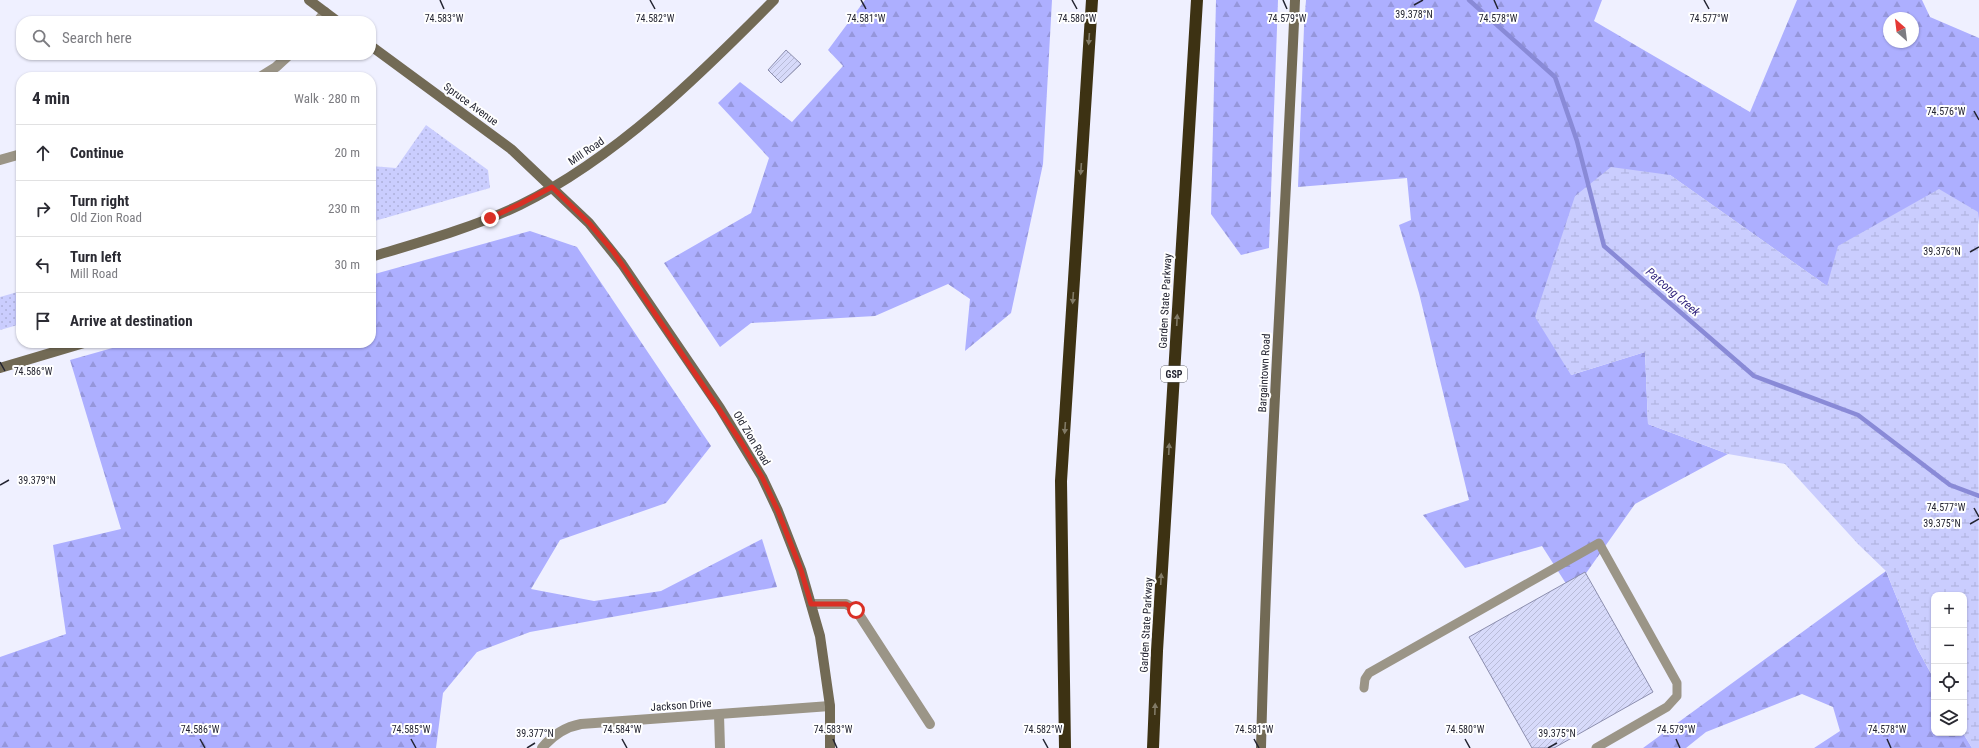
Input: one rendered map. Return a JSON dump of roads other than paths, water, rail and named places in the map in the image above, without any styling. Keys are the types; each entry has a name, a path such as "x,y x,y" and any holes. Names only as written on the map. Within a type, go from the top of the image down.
{"highway":[{"path":"1065,748 1061,481 1092,0"},
{"name":"Garden State Parkway","path":"1153,748 1157,651 1197,0"}],"street":[{"path":"309,0 331,16"},
{"name":"Mill Road","path":"376,255 474,225 520,204 587,166 643,123 706,66 774,0"},
{"name":"Bargaintown Road","path":"1261,748 1276,362 1295,0"},
{"path":"322,16 325,12"},
{"name":"Spruce Avenue","path":"376,50 511,149 552,187"},
{"path":"268,72 284,60"},
{"path":"0,160 16,155"},
{"name":"Old Zion Road","path":"552,187 589,223 613,251 741,442 762,477 778,511 801,570 820,636 830,706 830,748"},
{"path":"0,368 67,348"},
{"path":"811,604 846,604 856,610 930,724"},
{"name":"Jackson Drive","path":"542,748 556,734 570,727 581,724 830,706"},
{"path":"719,715 720,748"}],"lane":[{"path":"1364,688 1365,679 1369,673 1599,543 1677,683 1677,696 1667,707 1596,748"}],"waterway":[{"name":"Patcong Creek","path":"1469,0 1555,77 1577,141 1604,246 1754,376 1858,415 1950,485 1979,496"}]}
